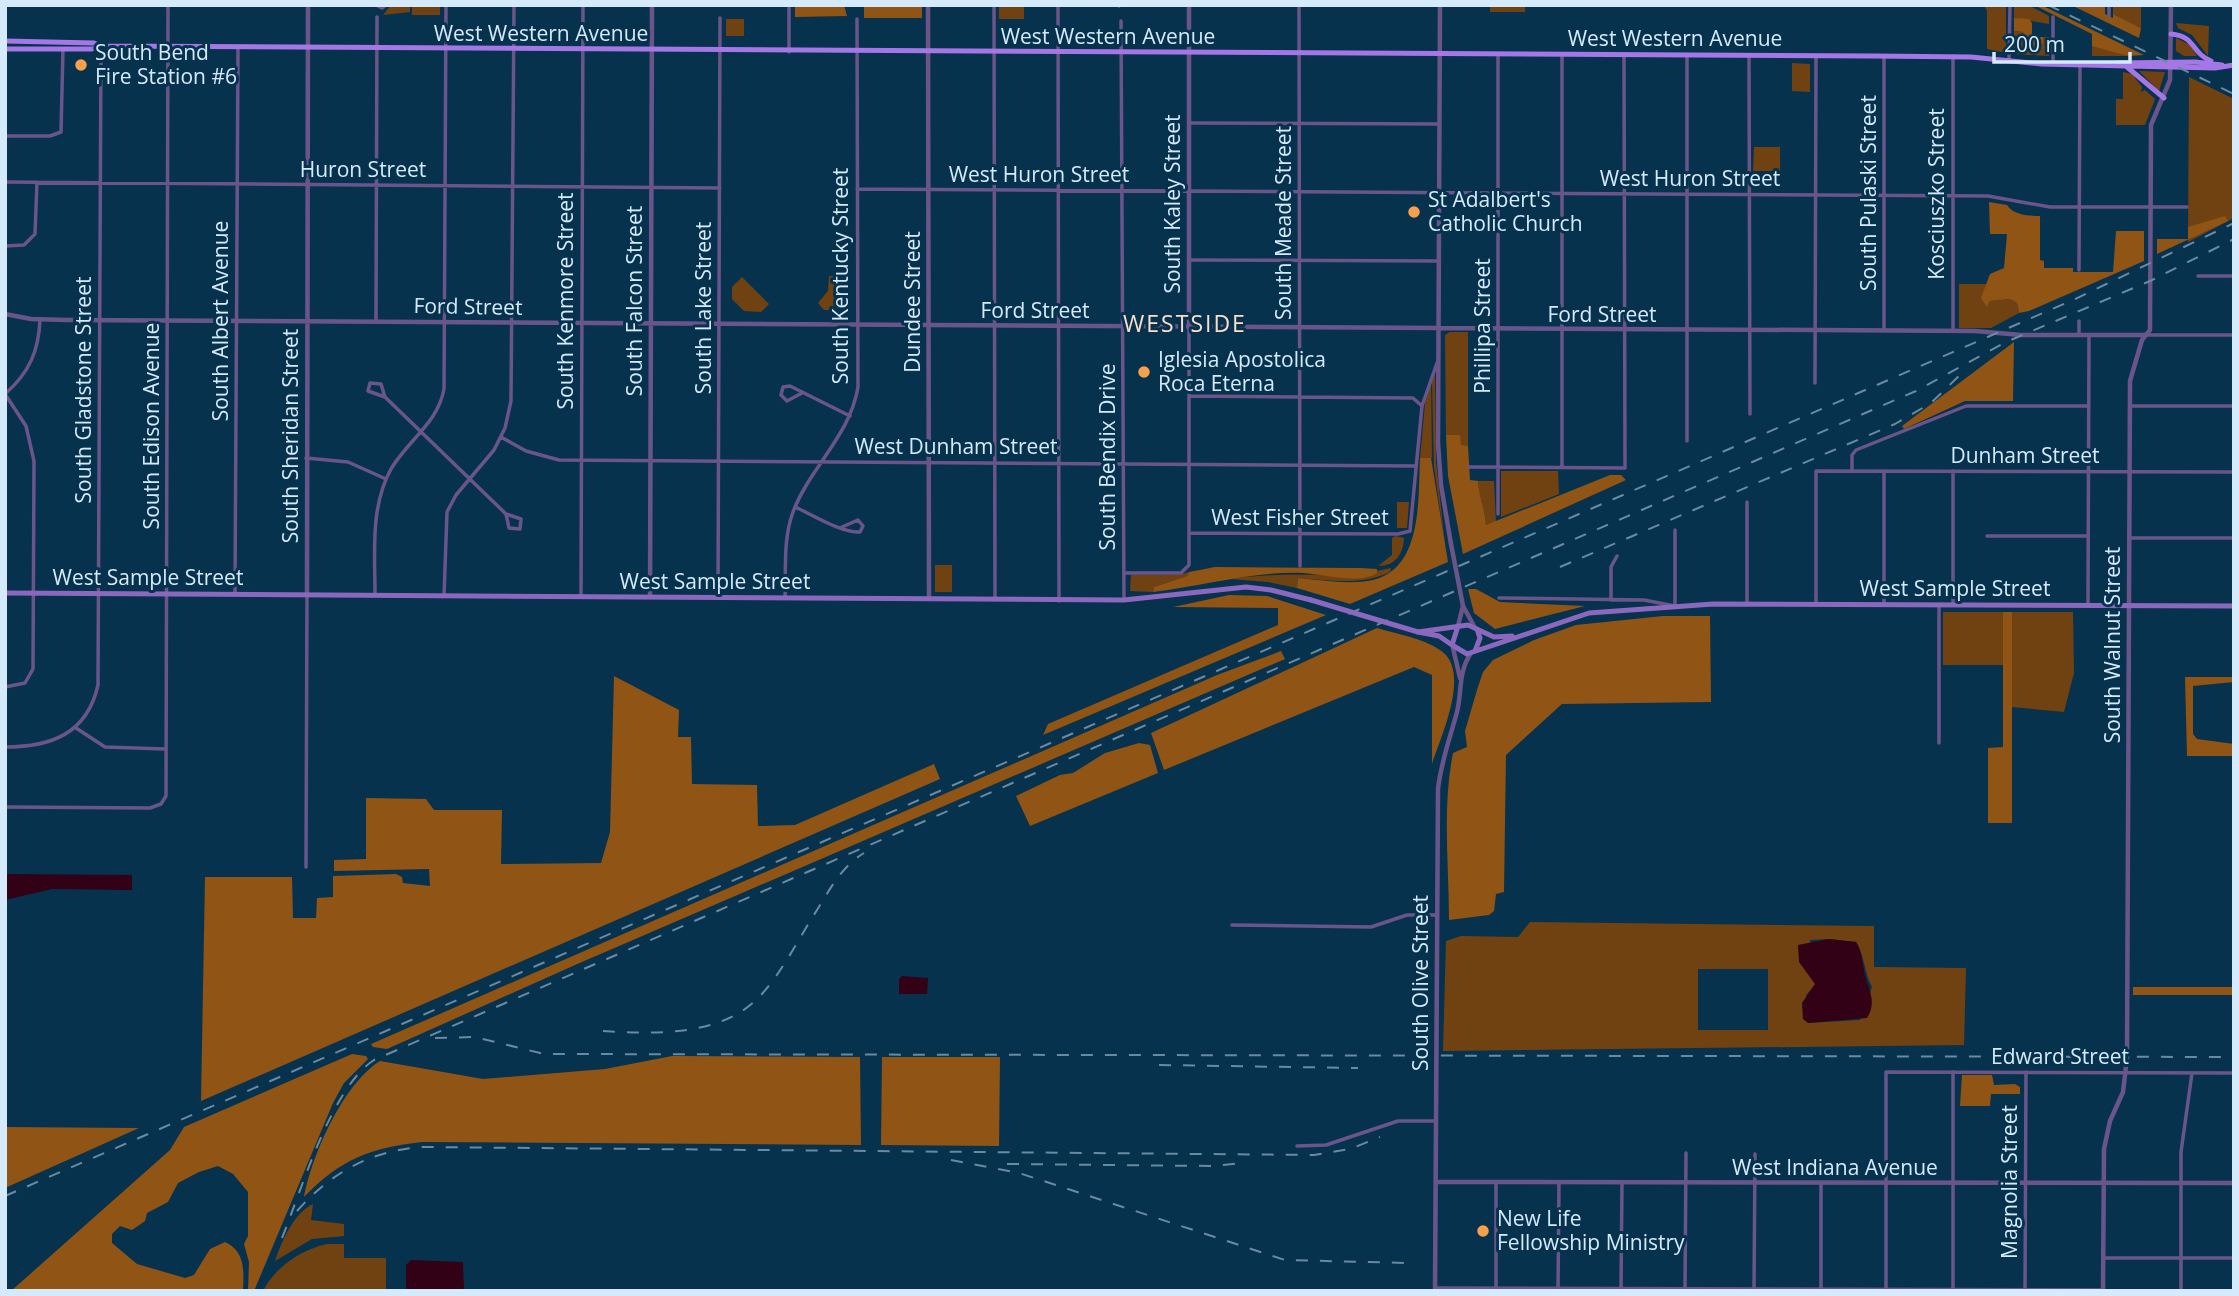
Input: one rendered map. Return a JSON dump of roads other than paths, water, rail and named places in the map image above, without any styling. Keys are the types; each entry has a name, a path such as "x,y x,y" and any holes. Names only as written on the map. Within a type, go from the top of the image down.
{"main road":[{"path":"2171,33 2190,39 2202,57 2214,62"},
{"name":"West Western Avenue","path":"5,41 94,43 101,46"},
{"name":"West Western Avenue","path":"5,49 101,46 652,51 1816,55 1953,56 2053,64 2124,66 2214,62 2223,65"},
{"name":"West Western Avenue","path":"2114,64 2123,61 2234,65"},
{"path":"2124,66 2164,98"},
{"name":"West Sample Street","path":"5,593 1059,601 1124,600 1246,587 1311,600 1439,636 1453,646"},
{"name":"West Sample Street","path":"1473,652 1512,636 1589,613 1675,606 2234,606"},
{"path":"1458,626 1475,628 1479,643 1473,652 1461,653 1453,646 1458,626"},
{"name":"West Sample Street","path":"1418,632 1458,626"},
{"name":"West Sample Street","path":"1475,628 1494,637 1512,636"}],"street":[{"name":"South Edison Avenue","path":"5,807 150,808 161,804 166,796 170,47 168,5"},
{"name":"South Sheridan Street","path":"306,867 308,5"},
{"path":"376,5 382,8 386,5"},
{"path":"375,595 376,520 386,479 398,458 433,418 442,397 446,5"},
{"path":"444,596 445,520 456,495 489,458 501,437 512,394 514,5"},
{"name":"South Kenmore Street","path":"581,597 583,5"},
{"name":"South Falcon Street","path":"650,597 652,5"},
{"path":"789,5 789,51"},
{"name":"Dundee Street","path":"928,5 929,599"},
{"path":"994,5 995,600"},
{"path":"1058,5 1059,601"},
{"name":"South Kaley Street","path":"1124,573 1181,573 1186,570 1189,533 1189,5"},
{"name":"South Meade Street","path":"1299,5 1300,566"},
{"path":"1440,5 1438,462 1463,606 1475,628"},
{"path":"2010,5 2010,61"},
{"path":"2109,5 2109,16"},
{"name":"South Walnut Street","path":"2103,1291 2106,1136 2123,1092 2126,1072 2131,374 2150,324 2151,125 2164,98 2171,64 2171,5"},
{"path":"376,322 377,16"},
{"path":"2053,16 2053,64"},
{"name":"South Lake Street","path":"718,598 720,18"},
{"name":"South Kentucky Street","path":"785,598 786,542 795,507 850,416 860,375 858,19"},
{"name":"South Bendix Drive","path":"1121,21 1124,191 1124,600"},
{"name":"South Gladstone Street","path":"76,728 90,708 98,685 101,46"},
{"name":"South Albert Avenue","path":"235,594 238,48"},
{"path":"5,136 54,136 63,127 63,49"},
{"name":"Phillipa Street","path":"1498,54 1498,514"},
{"path":"1562,54 1562,468"},
{"path":"1469,467 1625,468 1625,54"},
{"path":"1687,55 1687,441"},
{"path":"1749,55 1750,414"},
{"path":"1815,383 1816,55"},
{"name":"South Pulaski Street","path":"1884,331 1885,56"},
{"name":"Kosciuszko Street","path":"1953,56 1953,332"},
{"path":"2079,270 2080,64"},
{"path":"1189,123 1439,124"},
{"name":"Huron Street","path":"5,182 720,188"},
{"path":"5,246 24,244 36,231 37,182"},
{"name":"West Huron Street","path":"857,189 1953,196 2004,198 2042,207 2187,208"},
{"path":"1189,260 1439,261"},
{"path":"2198,276 2234,276"},
{"name":"Ford Street","path":"5,314 40,319 307,322 2234,335"},
{"path":"5,687 22,684 33,672 34,593 33,451 22,418 5,394 23,376 34,358 40,319"},
{"path":"2079,321 2079,335"},
{"path":"2088,605 2089,335"},
{"path":"1416,466 1422,406 1438,360"},
{"path":"385,397 371,395 368,391 370,383 381,384 385,397 420,432 506,514 521,519 520,529 509,528 506,514"},
{"path":"802,393 787,401 781,395 787,386 802,393 850,416"},
{"path":"1189,396 1413,398 1426,392"},
{"path":"1413,398 1422,406"},
{"path":"1852,471 1852,455 1856,450 1966,406 2088,406"},
{"path":"2130,406 2234,407"},
{"name":"West Dunham Street","path":"501,437 538,456 582,460 1416,466"},
{"path":"306,458 348,462 386,479"},
{"name":"West Fisher Street","path":"1189,533 1410,531 1416,466"},
{"name":"Dunham Street","path":"1816,604 1816,471 2234,472"},
{"path":"1884,471 1884,604"},
{"path":"1952,471 1953,605"},
{"path":"1747,502 1747,604"},
{"path":"795,507 842,527 857,533 863,526 858,520 842,527"},
{"path":"1675,530 1675,606"},
{"path":"1987,536 2088,536"},
{"path":"2129,538 2234,538"},
{"path":"1611,600 1611,567 1617,556"},
{"name":"West Sample Street","path":"1499,598 1644,600 1675,606"},
{"path":"1939,605 1939,743"},
{"path":"1458,626 1463,606"},
{"name":"South Olive Street","path":"1453,646 1461,679"},
{"name":"South Olive Street","path":"1435,1289 1439,776 1457,712 1461,679 1473,652"},
{"path":"5,747 43,745 76,728 105,747 166,749"},
{"path":"1232,925 1371,927 1407,915 1437,915"},
{"name":"Edward Street","path":"1886,1184 1886,1072 2234,1073"},
{"path":"1953,1072 1953,1290"},
{"name":"Magnolia Street","path":"2025,1290 2026,1072"},
{"path":"2181,1291 2182,1142 2192,1073"},
{"path":"1297,1146 1326,1145 1398,1121 1436,1121"},
{"path":"1685,1290 1686,1153"},
{"path":"1754,1290 1755,1154"},
{"name":"West Indiana Avenue","path":"1436,1182 2234,1183"},
{"path":"1496,1182 1496,1290"},
{"path":"1558,1290 1559,1182"},
{"path":"1621,1290 1622,1183"},
{"path":"1821,1183 1821,1290"},
{"path":"1886,1184 1886,1290"},
{"path":"2104,1258 2234,1258"},
{"path":"1435,1289 2103,1291"}],"railway":[{"path":"2048,5 2234,94"},
{"path":"5,1196 2073,300 2234,223"},
{"path":"282,1238 331,1116 344,1093 374,1060 1916,391 2006,342 2150,281 2234,239"},
{"path":"1560,567 1895,424 1931,403 1963,372"},
{"path":"603,1031 644,1033 687,1030 728,1019 745,1009 776,976 837,878 849,864 864,853"},
{"path":"435,1038 475,1037 544,1054 2234,1057"},
{"path":"1159,1065 1358,1068"},
{"path":"297,1211 324,1185 353,1166 385,1153 422,1147 1314,1155 1350,1149 1380,1137"},
{"path":"951,1160 1019,1173 1285,1260 1408,1263"},
{"path":"1007,1164 1213,1166 1241,1163"}],"place":[{"name":"South Bend Fire Station #6","path":"81,65"},
{"name":"St Adalbert's Catholic Church","path":"1414,212"},
{"name":"Iglesia Apostolica Roca Eterna","path":"1144,372"},
{"name":"New Life Fellowship Ministry","path":"1483,1231"}],"district":[{"name":"WESTSIDE","path":"1185,324"}]}
